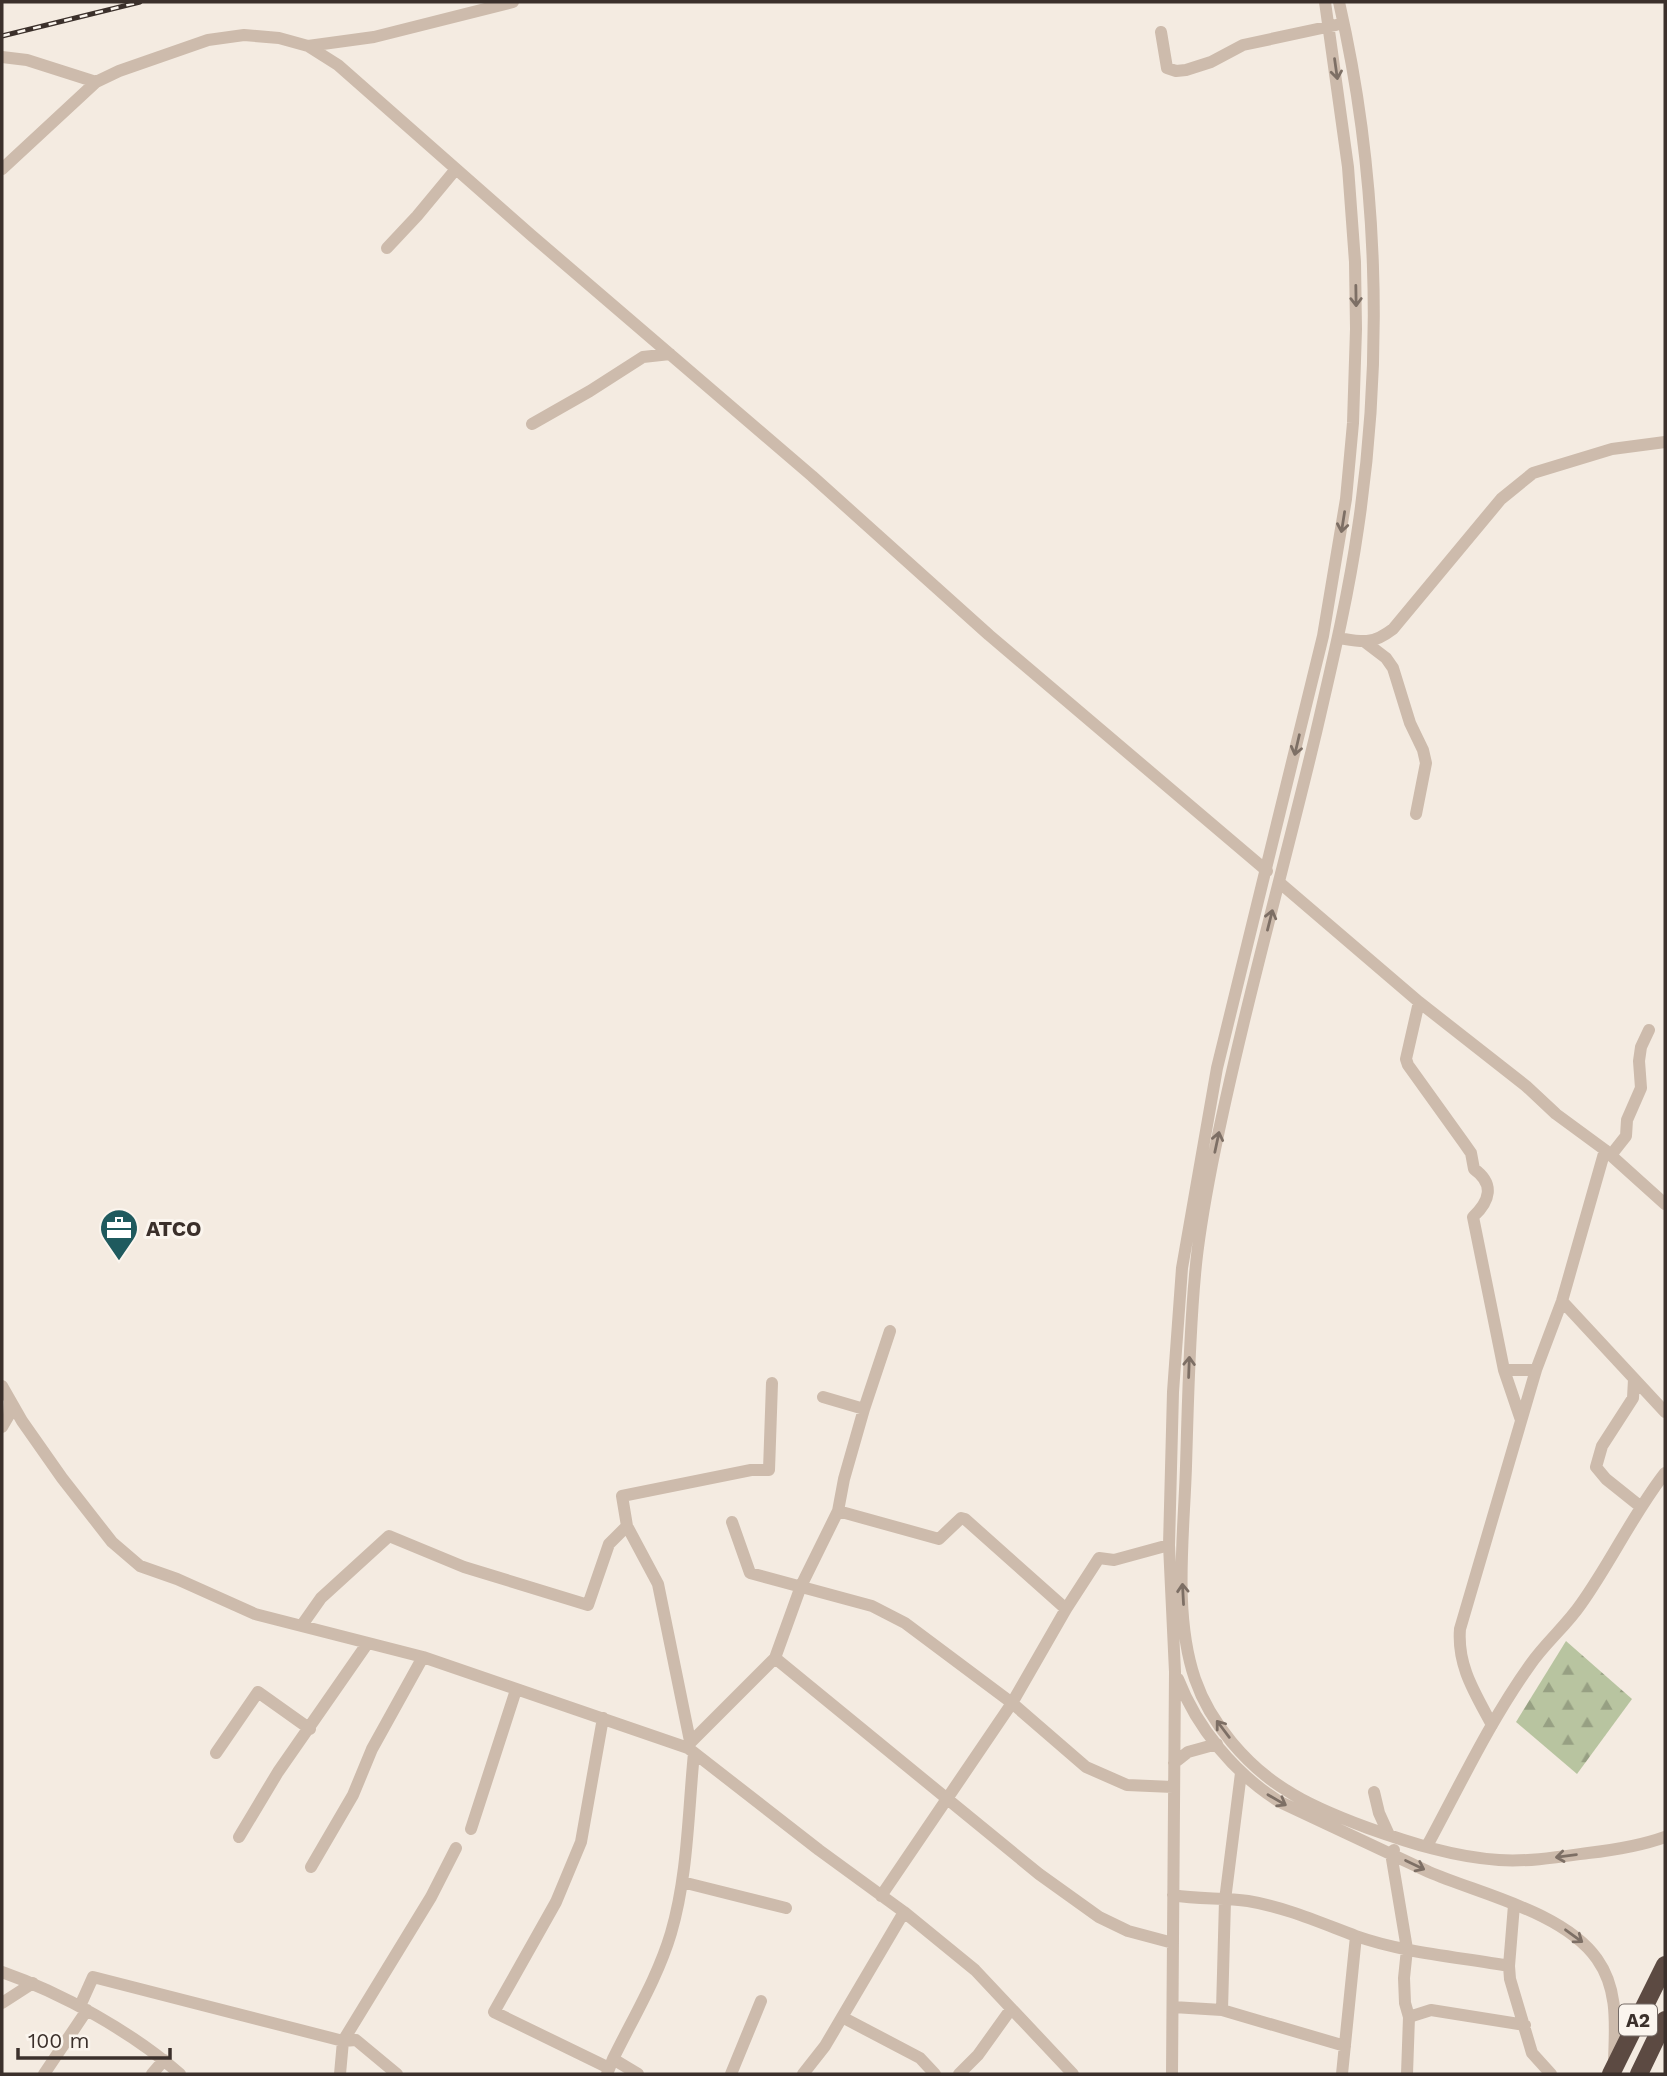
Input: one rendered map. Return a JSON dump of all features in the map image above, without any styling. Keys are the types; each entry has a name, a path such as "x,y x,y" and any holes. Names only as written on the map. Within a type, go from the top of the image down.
{"highway":[{"name":"A2","path":"1613,2072 1665,1965"},
{"name":"A2","path":"1639,2074 1665,2020"}],"street":[{"path":"307,46 374,37 513,2"},
{"path":"1172,2074 1175,1672 1169,1545 1173,1392 1182,1268 1217,1068 1323,636 1346,499 1353,423 1355,262 1348,167 1325,2"},
{"path":"1339,2 1360,121 1368,195 1373,279 1372,369 1367,449 1359,527 1339,638 1233,1067 1195,1269 1182,1586 1190,1662 1196,1682 1215,1720 1239,1749 1289,1793 1391,1853 1431,1873 1514,1905 1570,1932 1582,1941 1598,1960 1613,1993 1613,2072"},
{"path":"1161,32 1167,68 1176,71 1211,62 1243,46 1344,24"},
{"path":"2,169 96,82 119,71 208,40 244,35 279,38 307,46 338,65 812,476 989,635 1267,871"},
{"path":"2,57 26,60 96,82"},
{"path":"387,248 456,169"},
{"path":"643,330 643,357"},
{"path":"532,424 643,357 670,354"},
{"path":"1339,638 1366,642 1380,639 1393,629 1501,499 1533,473 1612,449 1665,442"},
{"path":"1366,642 1386,658 1393,668 1410,723 1423,750 1426,763 1416,814"},
{"path":"1311,688 1325,693"},
{"path":"1280,883 1419,1002 1608,1153 1665,1204"},
{"path":"1419,1002 1406,1059 1471,1153 1474,1169 1485,1176 1489,1189 1483,1208 1473,1217 1504,1370 1521,1420"},
{"path":"1492,1725 1467,1679 1460,1657 1460,1629 1536,1370 1562,1301 1608,1153 1626,1136 1627,1119 1641,1087 1639,1061 1648,1030"},
{"path":"1562,1301 1665,1412"},
{"path":"691,1747 775,1658 801,1586 838,1511 864,1409 890,1331"},
{"path":"1504,1370 1536,1370"},
{"path":"1634,1379 1633,1398 1602,1446 1596,1467 1606,1479 1641,1507"},
{"path":"610,2067 661,1961 671,1931 682,1882 691,1747 658,1584 627,1526 622,1496 751,1469 769,1470 772,1383"},
{"path":"2,1386 22,1421 100,1528 140,1566 177,1579 255,1614 423,1657 691,1747 975,1970 1073,2074"},
{"path":"823,1397 864,1409"},
{"path":"2,1427 9,1415 10,1399"},
{"path":"1427,1846 1492,1725 1535,1657 1582,1603 1641,1507 1665,1474"},
{"path":"838,1511 939,1539 961,1518 1066,1609"},
{"path":"732,1522 750,1573 872,1606 905,1623 1012,1703 1086,1767 1127,1785 1174,1787"},
{"path":"302,1625 321,1598 388,1536 464,1567 588,1605 610,1544 627,1526"},
{"path":"880,1896 1012,1703 1099,1558 1114,1560 1169,1545"},
{"path":"239,1837 278,1772 367,1644"},
{"path":"311,1867 353,1795 372,1749 423,1657"},
{"path":"775,1658 991,1836 1099,1917 1128,1931 1173,1943"},
{"path":"1175,1672 1192,1707 1217,1744 1241,1773 1280,1802 1427,1846 1505,1861 1634,1847 1665,1837"},
{"path":"471,1829 516,1690"},
{"path":"216,1753 258,1692 310,1729"},
{"path":"603,1718 581,1842 556,1902 494,2012 610,2067 638,2074"},
{"path":"1174,1763 1188,1752 1217,1744"},
{"path":"1222,2010 1225,1900 1241,1773"},
{"path":"1374,1792 1378,1813 1389,1835"},
{"path":"1402,1839 1391,1853 1407,1949 1404,1978 1405,2003 1409,2017 1407,2074"},
{"path":"340,2074 344,2041 408,1937 456,1847"},
{"path":"682,1882 786,1909"},
{"path":"1173,1895 1196,1899 1247,1900 1338,1927 1356,1936 1407,1949 1509,1966"},
{"path":"1514,1905 1510,1979 1532,2053 1551,2074"},
{"path":"803,2074 825,2046 904,1912"},
{"path":"1342,2074 1356,1936"},
{"path":"2,1972 33,1983 83,2008 164,2060 180,2074"},
{"path":"44,2074 83,2008 93,1977 344,2041 356,2040 397,2074"},
{"path":"2,2003 33,1983"},
{"path":"731,2074 761,2001"},
{"path":"1173,2007 1222,2010 1345,2046"},
{"path":"959,2074 978,2055 1010,2009"},
{"path":"1409,2017 1431,2010 1525,2025"},
{"path":"842,2017 920,2058 935,2074"},
{"path":"152,2074 164,2060"}],"green space":[{"path":"1566,1641 1632,1699 1577,1774 1516,1722"}],"railway":[{"path":"2,36 140,2"}],"place":[{"name":"ATCO","path":"119,1262"}]}
